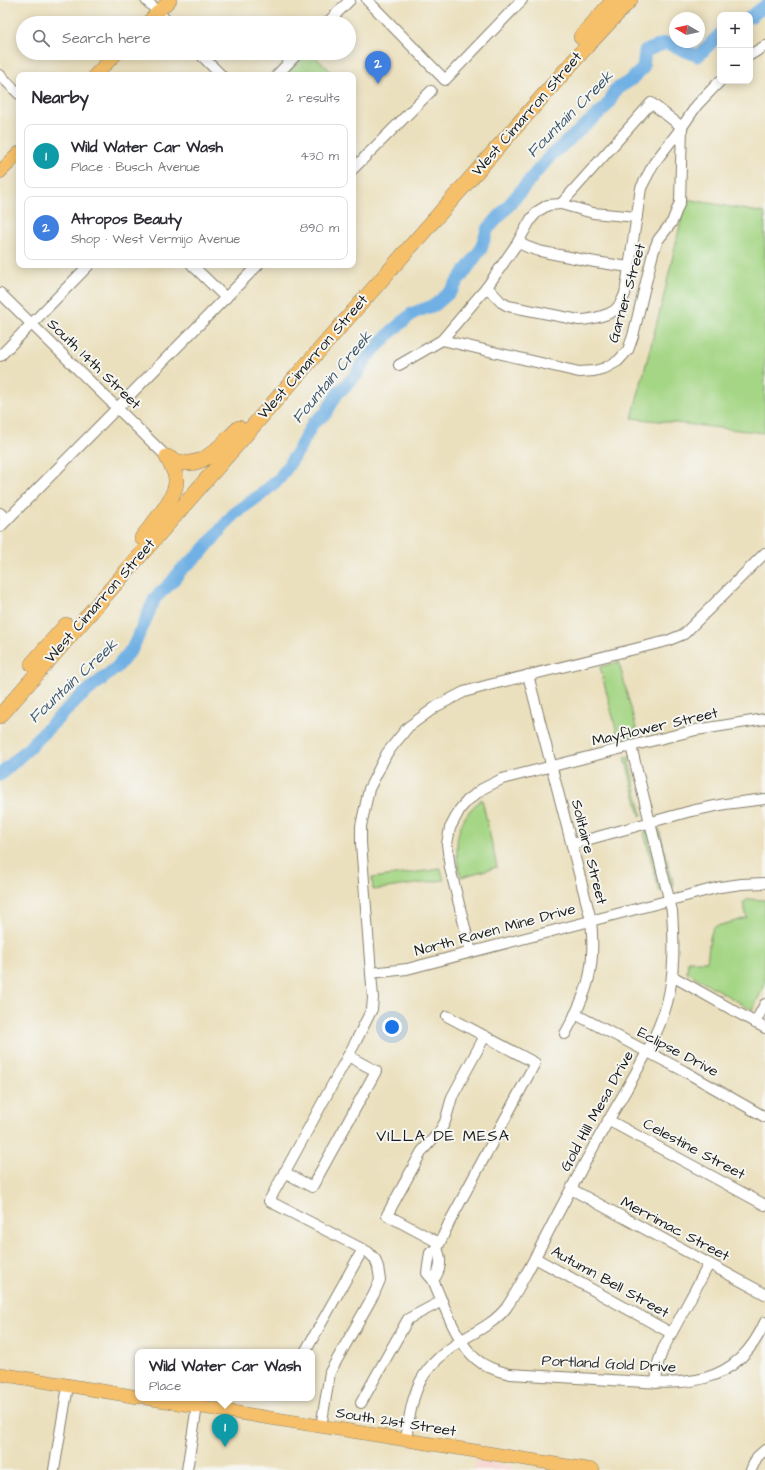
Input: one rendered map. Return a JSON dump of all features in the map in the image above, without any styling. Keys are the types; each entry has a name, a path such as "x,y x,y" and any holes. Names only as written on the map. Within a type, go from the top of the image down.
{"highway":[{"name":"West Cimarron Street","path":"0,701 614,0"},
{"name":"West Cimarron Street","path":"0,716 581,52 630,0"},
{"path":"167,457 188,464 198,462 211,454 239,428"},
{"path":"142,538 166,506 175,490 176,478 167,457"}],"main road":[{"path":"154,16 170,0"},
{"path":"98,72 110,60"},
{"path":"0,172 16,156"},
{"path":"0,1374 135,1397"},
{"name":"South 21st Street","path":"165,1401 593,1470"}],"street":[{"path":"146,0 162,16"},
{"path":"334,16 350,0"},
{"path":"367,0 445,80 522,0"},
{"path":"753,53 765,46"},
{"path":"206,60 218,72"},
{"path":"280,72 291,60"},
{"path":"0,75 16,91"},
{"path":"487,287 501,302 508,306 588,320 614,311 619,306 625,294 640,188 654,163 697,105 717,84"},
{"path":"356,166 431,91"},
{"path":"561,204 651,102 682,127"},
{"name":"Garner Street","path":"442,340 579,372 594,371 605,368 618,361 628,350 633,336 653,253 658,240 672,222 680,202 682,127"},
{"path":"400,365 442,340 487,287 538,210 548,205 561,204 593,213 636,217"},
{"path":"518,242 526,247 539,251 591,262 629,266"},
{"path":"0,356 86,268"},
{"path":"195,268 226,298"},
{"path":"2,520 118,408 255,268"},
{"name":"South 14th Street","path":"0,293 167,457"},
{"path":"321,1426 330,1372 374,1294 380,1280 378,1267 375,1259 363,1249 269,1201 372,1009 372,973 361,843 361,826 369,789 387,753 408,727 437,706 464,692 667,641 684,634 765,553"},
{"name":"Solitaire Street","path":"528,675 591,920 593,950 590,976 582,1001 565,1034"},
{"name":"Mayflower Street","path":"471,952 452,879 447,852 450,828 460,809 467,801 482,789 502,779 631,746 696,730 765,719"},
{"name":"Gold Hill Mesa Drive","path":"406,1440 413,1399 422,1376 436,1360 461,1341 485,1327 505,1309 535,1258 608,1120 647,1052 667,1002 672,976 674,933 670,901 631,746"},
{"path":"572,844 650,822 720,805 765,799"},
{"name":"North Raven Mine Drive","path":"372,973 407,969 730,885 765,883"},
{"path":"672,976 765,1028"},
{"path":"754,1023 765,1004"},
{"name":"Eclipse Drive","path":"576,1014 765,1117"},
{"path":"438,1246 387,1215 422,1151 440,1131 445,1122 452,1097 485,1036 447,1016"},
{"name":"Portland Gold Drive","path":"485,1036 535,1063 438,1246 430,1253 427,1273 433,1280 461,1341 472,1355 477,1360 492,1369 510,1374 656,1384 686,1383 698,1381 724,1370 734,1363 747,1351 760,1334 765,1322"},
{"path":"284,1172 312,1187 376,1071 348,1056"},
{"name":"Celestine Street","path":"608,1120 765,1205"},
{"name":"Merrimac Street","path":"571,1189 765,1294"},
{"path":"307,1349 363,1249"},
{"name":"Autumn Bell Street","path":"535,1258 671,1333"},
{"path":"656,1384 658,1363 671,1333 709,1264"},
{"path":"362,1403 408,1319 442,1301"},
{"path":"54,1470 68,1386"},
{"path":"187,1470 197,1406"},
{"path":"751,1470 757,1458 765,1450"}],"shaded area":[{"path":"476,1459 512,1466 511,1470 475,1470"}],"green space":[{"path":"300,60 319,60 332,72 288,72"},
{"path":"686,199 765,213 765,433 632,418 663,299"},
{"path":"619,662 638,736 619,741 600,667"},
{"path":"640,754 655,811 653,812 639,760 636,755"},
{"path":"629,756 629,762 642,815 640,816 625,757"},
{"path":"482,799 497,867 461,877 457,854 458,834 461,824 466,816"},
{"path":"659,829 674,886 671,886 659,835 655,830"},
{"path":"649,832 649,840 662,890 659,891 644,833"},
{"path":"441,869 444,880 373,890 372,878"},
{"path":"748,899 765,900 765,985 752,1010 687,972 688,961 707,961 713,927 747,918 743,903"}],"waterway":[{"name":"Fountain Creek","path":"753,15 765,6"},
{"name":"Fountain Creek","path":"0,775 79,698 117,667 132,649 155,598 171,583 181,570 201,553 234,514 263,493 280,478 298,451 313,423 326,413 337,394 356,375 367,357 393,330 413,313 435,305 451,291 481,249 487,230 550,156 604,109 615,90 631,80 643,68 645,51 666,43 698,56 717,37"}],"place":[{"name":"Atropos Beauty","path":"378,84"},
{"name":"Wild Water Car Wash","path":"225,1447"}],"district":[{"name":"VILLA DE MESA","path":"443,1136"}]}
